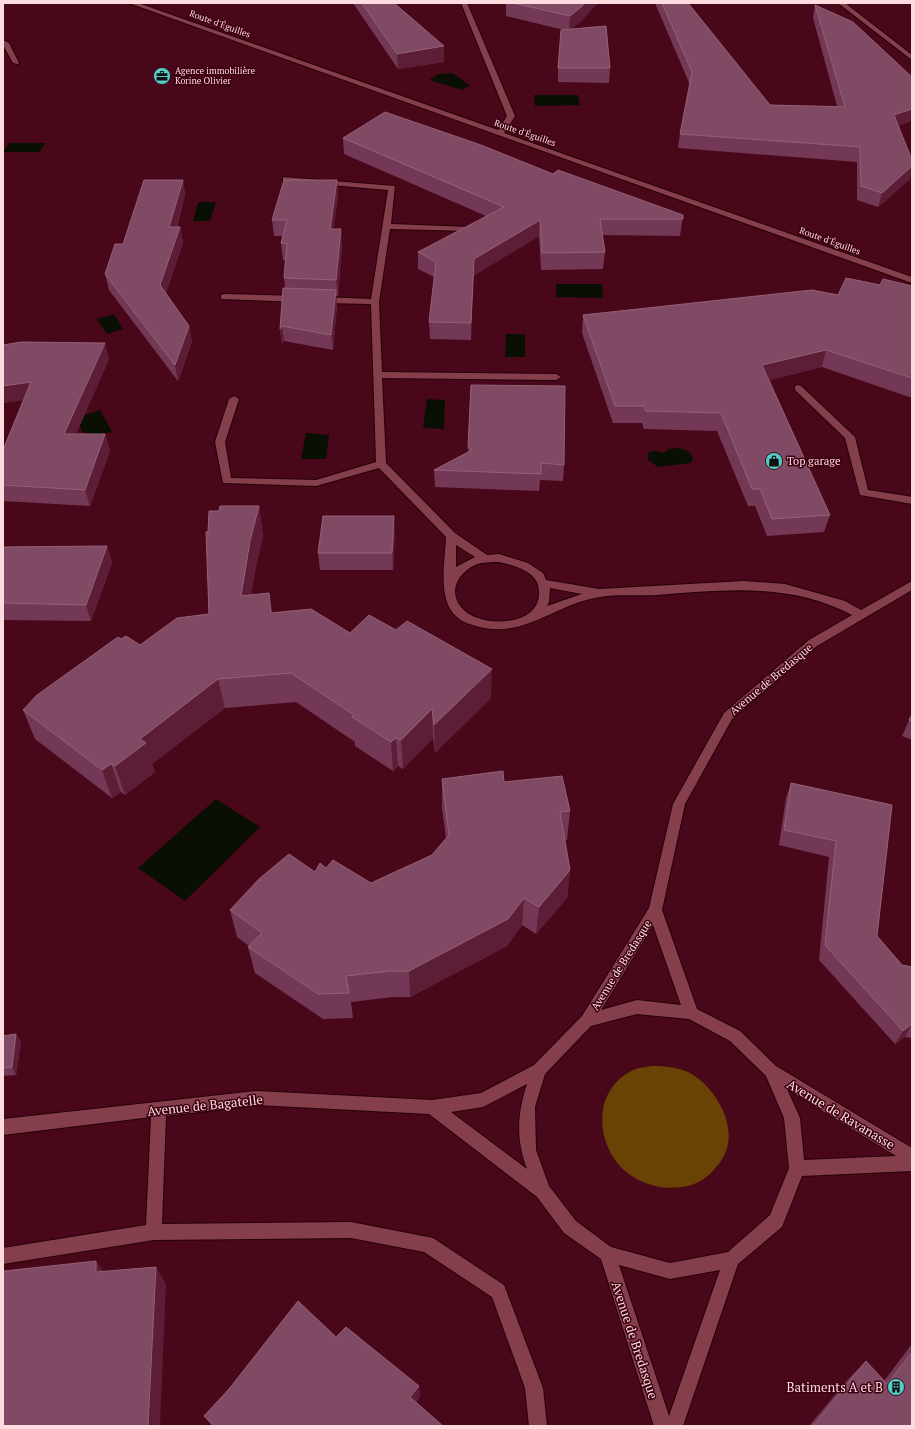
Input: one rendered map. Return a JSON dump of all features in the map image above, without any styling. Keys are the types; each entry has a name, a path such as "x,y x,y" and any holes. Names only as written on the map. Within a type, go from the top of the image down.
{"street":[{"name":"Route d'Éguilles","path":"132,3 912,280"},
{"path":"464,3 511,116 499,134"},
{"path":"842,3 912,58"},
{"path":"3,42 7,44 16,63"},
{"path":"286,179 392,188 375,302 381,464 451,536 485,559"},
{"path":"387,226 470,229"},
{"path":"224,297 375,302"},
{"path":"378,375 556,377"},
{"path":"798,388 850,437 864,493 903,498 912,501"},
{"path":"234,399 220,442 227,481 316,483 381,464"},
{"path":"451,536 449,594 452,605 461,614 474,622 489,626 505,626 520,623 566,602 600,593"},
{"path":"450,583 455,574 463,568 485,559 507,559 528,566 538,574 544,583 546,595 543,606 533,616"},
{"path":"544,583 600,593 744,585 785,588 841,604 862,615"},
{"name":"Avenue de Bredasque","path":"539,1070 587,1021 655,910 679,804 728,716 813,643 912,584"},
{"name":"Avenue de Bredasque","path":"655,910 690,1013"},
{"path":"587,1021 637,1006 690,1013 735,1036 771,1071 792,1118 797,1168 776,1221 732,1260 674,1426"},
{"path":"539,1070 526,1107 528,1150 543,1191"},
{"name":"Avenue de Bagatelle","path":"3,1127 257,1098 432,1107 483,1100 539,1070"},
{"name":"Avenue de Ravanasse","path":"771,1071 912,1156"},
{"path":"432,1107 543,1191 570,1227 607,1254 670,1271 732,1260"},
{"path":"154,1232 159,1109"},
{"name":"Avenue de Ravanasse","path":"797,1168 912,1163"},
{"path":"3,1256 154,1232 351,1230 427,1244 498,1292 534,1388 538,1426"},
{"name":"Avenue de Bredasque","path":"607,1254 663,1426"}],"shaded area":[{"path":"453,73 470,86 462,90 429,80 438,74"},
{"path":"534,95 578,95 580,105 535,106"},
{"path":"9,143 45,143 40,152 3,152"},
{"path":"198,202 216,202 210,221 193,221"},
{"path":"556,284 602,284 603,298 556,297"},
{"path":"114,314 123,329 107,334 97,319"},
{"path":"506,334 525,334 525,357 505,357"},
{"path":"427,399 445,400 444,429 423,428"},
{"path":"100,410 112,432 98,435 82,432 79,424 85,415"},
{"path":"306,433 329,435 326,459 301,459"},
{"path":"679,448 692,455 693,460 690,463 658,467 648,460 648,453 652,451 664,453 668,449"},
{"path":"216,799 260,827 185,901 138,868"},
{"path":"652,1066 671,1067 690,1073 709,1089 724,1112 728,1124 729,1137 727,1150 713,1171 702,1180 694,1184 673,1188 651,1185 640,1181 622,1168 615,1160 604,1136 602,1124 603,1111 611,1088 631,1071 638,1068"}],"building":[{"path":"362,3 394,3 444,46 397,54"},
{"path":"513,3 585,3 570,16"},
{"path":"662,3 688,3 770,105 845,107 815,5 853,22 912,77 912,109 894,115 912,160 912,166 882,193 861,186 860,147 680,134 692,72"},
{"path":"606,26 610,68 558,68 561,30"},
{"path":"385,112 481,145 553,174 558,170 683,215 683,219 600,219 605,252 542,253 540,220 474,259 471,323 429,322 436,262 418,252 504,207 343,138"},
{"path":"144,180 183,180 169,227 180,227 160,285 189,326 175,365 105,274 115,244 123,244"},
{"path":"284,180 337,180 330,229 341,229 336,280 284,278 287,244 281,243 287,220 272,220"},
{"path":"846,278 880,285 883,279 912,286 912,378 826,350 762,365 830,515 772,519 760,489 752,489 721,413 646,411 644,406 615,406 583,315 812,290 838,295"},
{"path":"283,288 336,290 331,335 282,326 280,329"},
{"path":"21,342 105,343 64,434 105,434 85,490 3,485 3,450 31,382 3,386 3,345"},
{"path":"471,385 565,386 564,465 541,463 541,474 434,470 472,450 468,447"},
{"path":"220,506 259,506 250,541 241,596 269,593 271,613 311,609 350,633 369,615 396,630 407,621 492,669 434,725 432,709 401,740 396,738 391,742 352,717 354,715 291,673 218,679 140,739 146,743 115,766 111,764 102,770 23,710 37,695 118,637 121,639 126,636 140,645 177,618 209,614 206,532 208,532 209,511 219,511"},
{"path":"323,516 394,516 392,553 318,553"},
{"path":"107,546 86,605 3,603 3,547"},
{"path":"912,714 912,721 909,720"},
{"path":"503,771 504,782 562,776 570,811 560,812 570,870 539,907 524,898 508,919 409,971 391,971 346,976 349,993 318,994 248,947 262,933 230,910 259,879 289,854 315,872 320,863 326,868 333,860 371,883 432,855 449,835 442,779"},
{"path":"791,783 892,805 877,936 902,965 912,967 912,1024 903,1031 825,945 836,841 784,830"},
{"path":"16,1034 12,1067 3,1068 3,1036"},
{"path":"96,1261 96,1272 156,1267 148,1426 3,1426 4,1271"},
{"path":"298,1301 336,1337 346,1327 419,1386 410,1397 443,1426 215,1426 204,1416 229,1389"},
{"name":"Batiments A et B","path":"912,1352 912,1426 813,1426 866,1361 887,1384"}],"place":[{"name":"Agence immobilière Korine Olivier","path":"162,76"},
{"name":"Top garage","path":"774,461"},
{"name":"Batiments A et B","path":"896,1387"}]}
